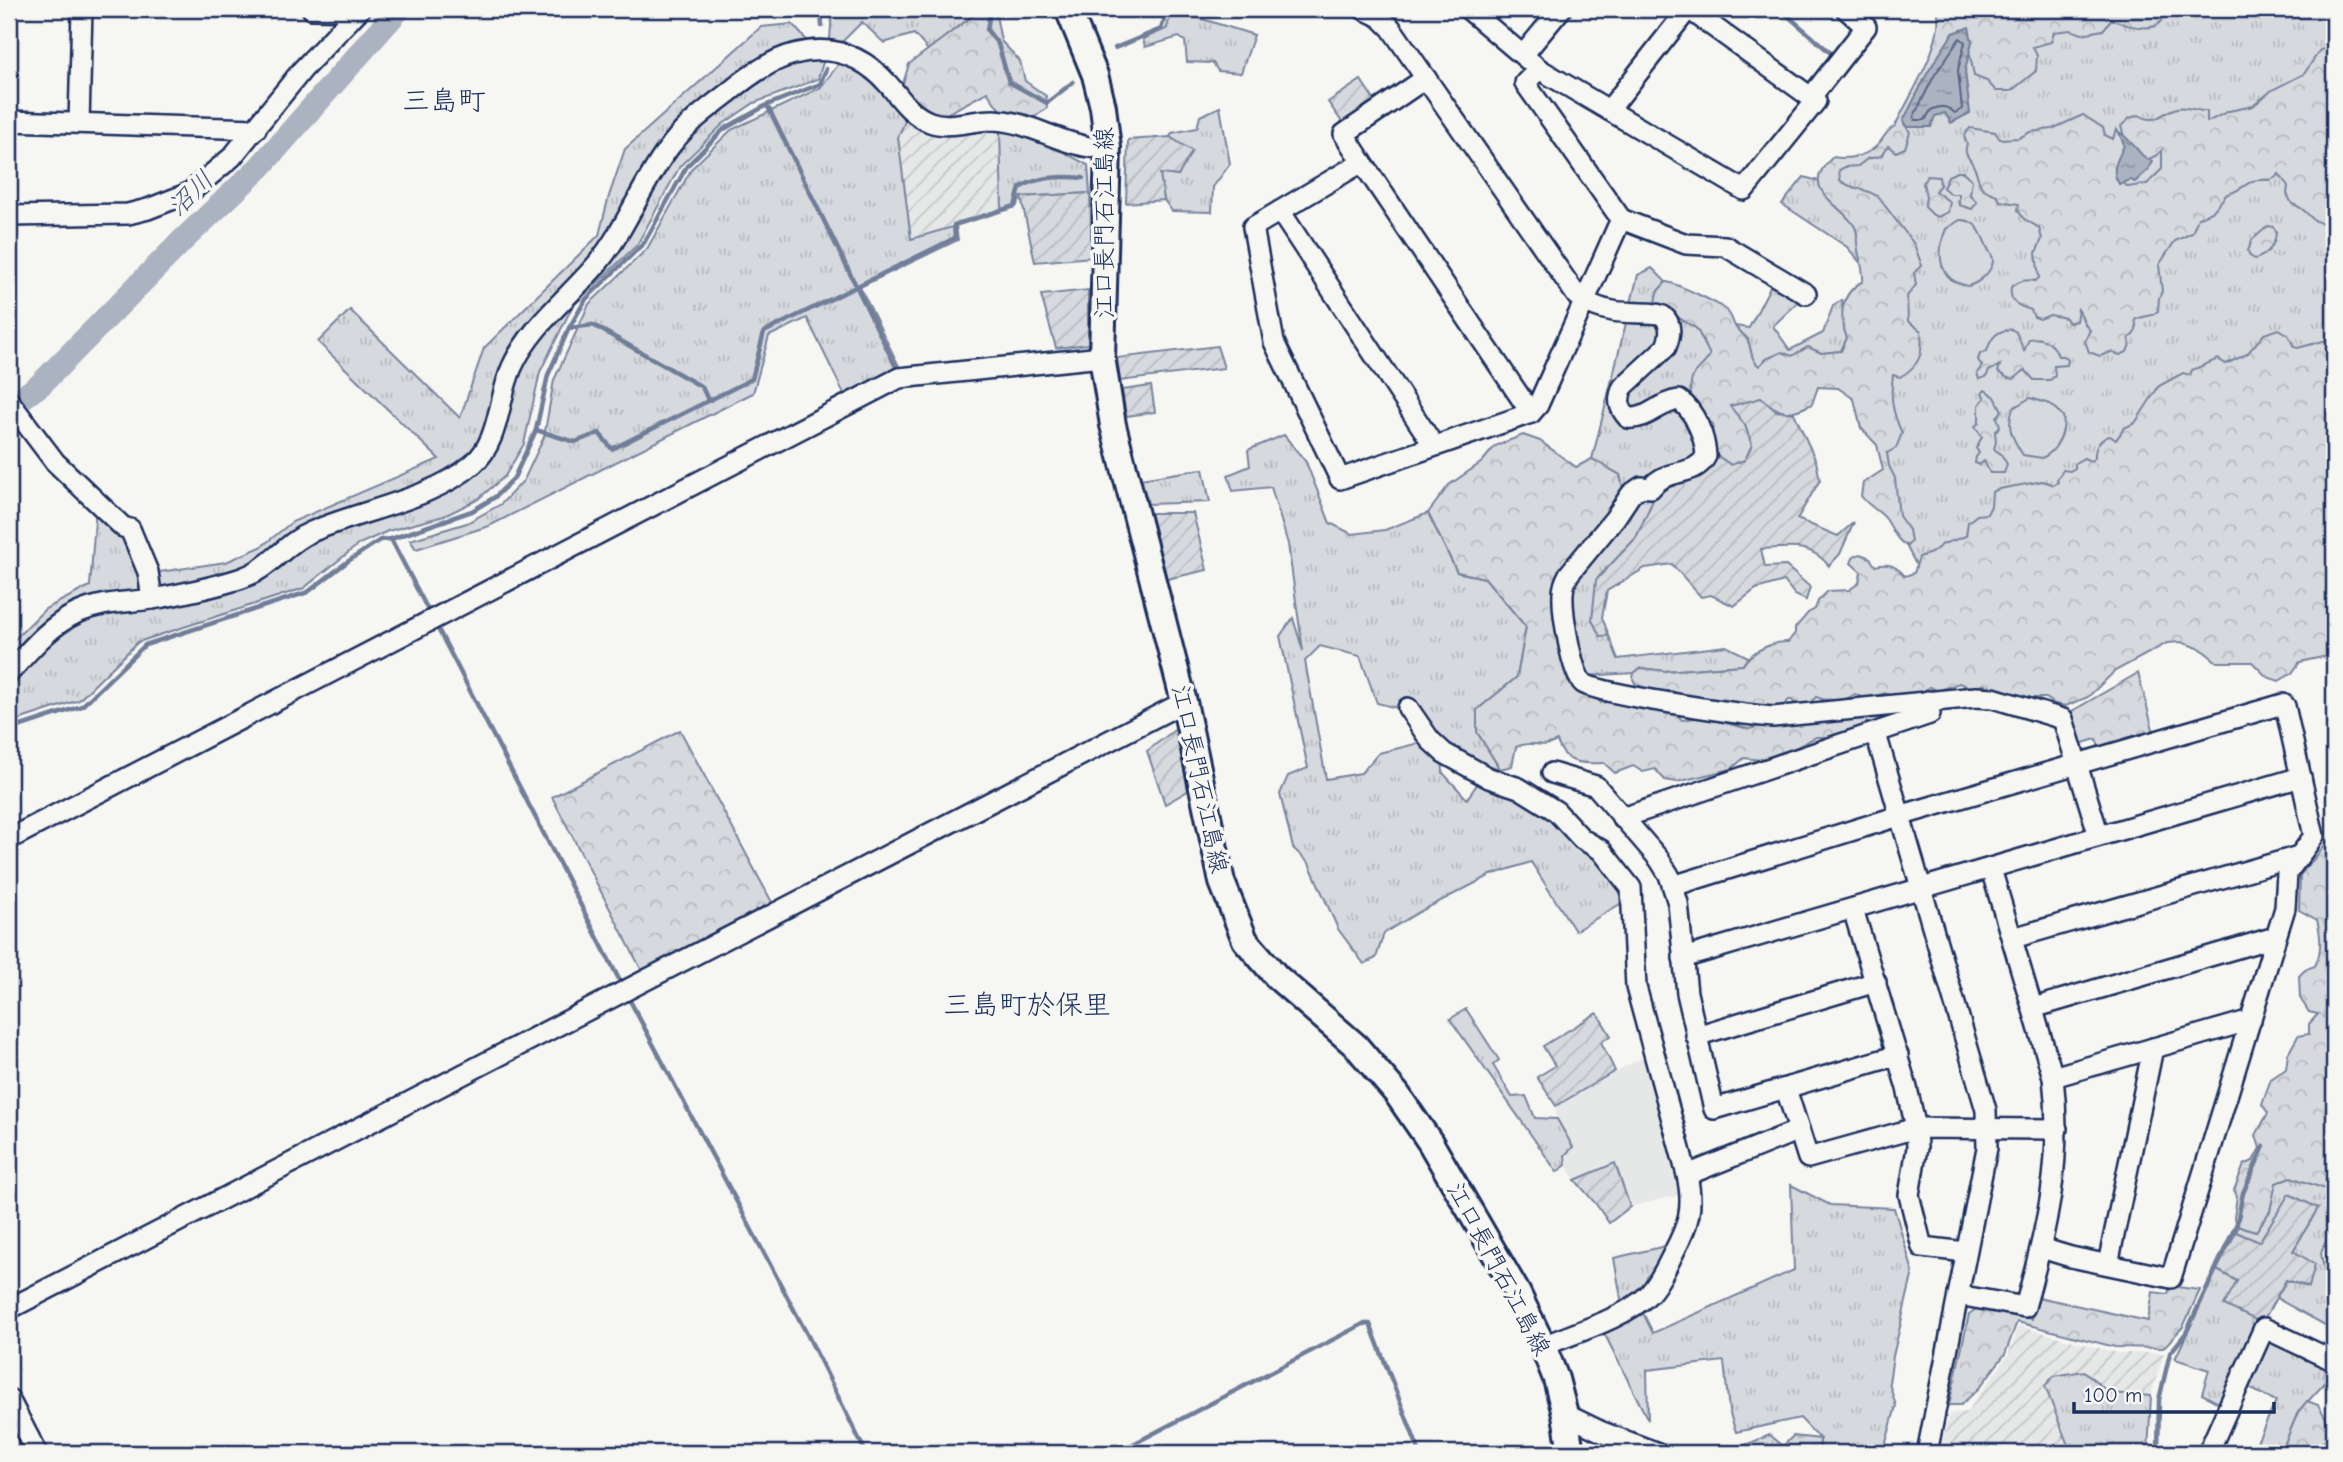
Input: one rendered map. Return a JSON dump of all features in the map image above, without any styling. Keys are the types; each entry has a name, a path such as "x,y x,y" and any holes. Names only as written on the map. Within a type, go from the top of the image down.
{"main road":[{"name":"江口長門石江島線","path":"1068,9 1095,75 1103,107 1108,148 1102,357 1116,437 1184,702 1222,882 1245,940 1277,977 1356,1046 1397,1094 1430,1142 1517,1292 1543,1346 1556,1379 1571,1453"}],"street":[{"path":"79,123 82,9"},
{"path":"312,9 359,10"},
{"path":"1363,9 1380,17 1391,28 1577,296 1585,302 1613,311 1657,313 1663,316 1670,327 1670,338 1666,347 1623,387 1619,404 1628,418 1637,419 1671,401 1679,400 1686,404 1694,415 1706,447 1706,456 1688,471 1667,474 1651,488 1641,488 1631,494 1569,574 1564,583 1563,611 1579,679 1588,686 1612,691 1773,717 1976,697 1993,698 2063,719 2099,836"},
{"path":"1468,9 1539,69 1744,190 1816,101 1689,9 1609,110"},
{"path":"1523,55 1561,9"},
{"path":"1811,97 1866,27 1846,9"},
{"path":"9,216 128,214 189,193 232,157 303,69 359,10"},
{"path":"9,673 46,634 74,614 104,603 152,599 242,578 270,565 297,539 312,531 444,483 474,464 487,448 512,366 537,330 616,239 670,146 696,118 743,80 772,63 793,54 833,50 852,55 885,80 910,111 932,123 993,120 1030,126 1082,146 1108,148"},
{"path":"1539,69 1525,83 1621,219 1686,244 1725,246 1806,294"},
{"path":"1426,78 1344,134 1531,412"},
{"path":"9,121 256,129"},
{"path":"1362,162 1253,227 1274,342 1340,479 1531,412 1538,405 1621,219"},
{"path":"1280,211 1434,446"},
{"path":"9,839 899,378 1102,357"},
{"path":"9,401 55,462 123,527 130,530 148,572 152,599"},
{"path":"1622,818 1930,714 1928,701"},
{"path":"9,1308 1184,702"},
{"path":"1673,886 1899,816 2283,704 2314,836 2287,873 2285,908 2171,1278 2042,1248"},
{"path":"1408,708 1430,740 1444,753 1489,778 1519,788 1556,811 1582,839 1601,850 1631,888 1636,987 1687,1175 1692,1198 1690,1215 1672,1256 1648,1294 1634,1306 1610,1318 1543,1346"},
{"path":"1876,734 1923,887 1986,1110 1987,1148 1927,1453"},
{"path":"1552,774 1597,786 1659,859 1673,886 1678,903 1683,958 1696,1037 1714,1109 1898,1055"},
{"path":"1683,958 2301,777"},
{"path":"2013,938 2299,856"},
{"path":"1958,1295 2025,1307 2042,1248 2057,1156 2053,1077 1991,869"},
{"path":"1853,909 1898,1055 1916,1128 1917,1147 1909,1195 1922,1247 1966,1252"},
{"path":"2033,1008 2275,937"},
{"path":"1696,1037 1876,982"},
{"path":"2053,1077 2251,1020"},
{"path":"2108,1264 2153,1048"},
{"path":"1786,1089 1808,1158 1916,1128 2057,1129"},
{"path":"1687,1175 1799,1130"},
{"path":"2208,1453 2264,1328 2334,1362"},
{"path":"9,1399 37,1453"},
{"path":"1565,1415 1658,1453"}],"shaded area":[{"path":"906,119 934,132 1000,129 1002,211 911,240 898,137"},
{"path":"1650,1053 1687,1193 1630,1207 1615,1163 1575,1180 1566,1165 1565,1155 1573,1147 1557,1119 1556,1106"},
{"path":"2019,1326 2117,1353 2164,1353 2151,1396 2148,1453 1940,1453 1949,1414 1967,1412 2008,1355"}],"green space":[{"path":"832,9 982,9 928,50 914,34 884,43 862,22 841,43 830,40"},
{"path":"982,9 1005,9 996,15"},
{"path":"982,9 996,15 1001,41 1020,61 1025,81 1046,96 1047,108 1033,118 1000,110 987,92 945,115 924,111 902,87 909,64"},
{"path":"1937,9 2176,9 2166,11 2161,22 2151,27 2123,24 2112,19 2103,30 2082,34 2071,30 2054,32 2051,42 2033,47 2037,56 2036,71 2011,91 1996,91 1987,81 1974,76 1970,55 1909,114 1904,124 1910,132 1905,148 1896,152 1888,146 1881,156 1867,159 1858,166 1839,170 1840,180 1844,183 1879,198 1914,244 1922,266 1914,273 1916,285 1907,296 1908,321 1921,331 1921,352 1912,368 1900,377 1893,375 1893,404 1902,433 1896,448 1887,453 1895,478 1899,516 1909,530 1911,542 1907,546 1897,538 1883,516 1861,496 1863,483 1883,470 1877,445 1861,428 1854,399 1838,388 1818,387 1812,404 1797,411 1780,411 1761,398 1731,406 1745,425 1752,445 1745,460 1731,465 1716,455 1713,424 1697,408 1691,395 1690,388 1695,373 1710,355 1697,329 1655,303 1657,292 1666,282 1687,289 1722,307 1747,339 1753,358 1759,366 1766,359 1782,352 1792,356 1808,347 1821,353 1841,351 1847,338 1843,305 1850,292 1863,281 1863,271 1856,229 1849,218 1825,195 1819,178 1823,168 1833,157 1852,157 1871,151 1895,126 1931,52 1936,37"},
{"path":"2067,9 2334,9 2334,384 1924,580 1887,509 1887,284 1866,219 1830,183 1840,164 1860,161 1890,140 1956,19"},
{"path":"1173,10 1254,35 1241,73 1218,71 1213,63 1187,62 1185,41 1179,37 1145,47 1143,39 1166,29"},
{"path":"792,24 824,59 818,79 754,103 723,124 680,166 637,245 572,307 540,372 524,444 505,476 477,500 444,516 388,531 359,544 304,588 138,642 79,700 9,723 9,645 45,609 90,586 96,507 127,537 153,573 226,562 261,547 292,522 439,459 318,342 350,310 460,418 484,348 599,235 625,149 761,27"},
{"path":"2325,49 2328,54 2334,50 2334,218 2323,224 2292,204 2287,194 2288,186 2279,174 2270,180 2253,181 2227,194 2212,212 2198,218 2192,233 2175,241 2159,265 2162,291 2158,311 2135,319 2136,330 2129,338 2127,352 2120,355 2111,352 2100,356 2089,352 2085,341 2090,330 2078,309 2076,321 2069,323 2066,318 2050,315 2040,319 2034,317 2031,310 2013,300 2011,287 2022,281 2035,281 2039,278 2036,253 2042,239 2039,228 2023,218 2018,210 2019,204 2000,201 1997,195 1981,187 1966,153 1964,136 1970,128 1995,132 2000,139 2019,138 2030,132 2052,129 2083,115 2103,128 2105,135 2113,139 2116,129 2121,135 2125,153 2120,180 2128,187 2147,184 2162,169 2162,150 2143,162 2125,140 2121,126 2130,118 2139,115 2155,119 2184,107 2207,111 2207,122 2229,111 2253,106 2272,90 2304,74 2320,50"},
{"path":"841,61 869,76 906,119 898,137 911,239 956,226 958,240 860,287 901,370 846,398 807,318 769,336 753,393 489,526 416,549 410,540 467,523 501,504 524,480 544,437 554,380 589,304 647,249 692,168 731,130 820,88"},
{"path":"1361,80 1377,104 1344,125 1328,102"},
{"path":"1220,107 1230,164 1213,187 1212,212 1172,211 1164,200 1159,173 1178,176 1191,151 1170,137 1172,133 1197,128 1200,116"},
{"path":"1000,129 1041,140 1088,165 1090,193 1021,197 1016,207 1002,211"},
{"path":"1170,137 1192,151 1178,176 1160,174 1164,200 1126,203 1128,140"},
{"path":"1963,172 1972,180 1970,195 1977,202 1972,209 1959,205 1959,194 1951,194 1943,188 1948,176"},
{"path":"1927,176 1939,177 1940,185 1935,191 1950,202 1948,212 1938,217 1925,207 1923,183"},
{"path":"1804,177 1819,181 1831,201 1854,224 1864,267 1847,247 1782,204"},
{"path":"1090,193 1092,257 1035,262 1021,197"},
{"path":"1960,220 1975,225 1993,258 1985,275 1968,286 1950,278 1942,265 1941,247 1946,229"},
{"path":"2268,226 2276,231 2275,240 2267,252 2255,259 2248,251 2252,240"},
{"path":"1652,268 1666,282 1657,292 1665,307 1697,329 1711,356 1704,367 1695,373 1713,424 1716,455 1701,474 1659,487 1636,538 1596,580 1600,636 1609,636 1618,659 1726,646 1748,657 1743,665 1665,671 1641,668 1634,673 1584,676 1568,617 1570,583 1624,493 1620,475 1592,459 1638,275"},
{"path":"1773,281 1800,300 1773,326 1790,350 1823,333 1833,306 1842,300 1847,338 1841,351 1821,353 1808,347 1792,356 1759,366 1753,361 1748,339 1734,326 1749,328"},
{"path":"1088,290 1088,344 1056,348 1041,295"},
{"path":"2011,329 2016,332 2024,351 2029,339 2043,340 2054,348 2058,356 2064,356 2068,360 2067,365 2054,366 2055,376 2050,380 2034,380 2025,370 2014,379 2008,378 1998,372 2000,365 1989,371 1986,377 1979,379 1977,373 1982,366 1978,360 1980,354 1987,351 1995,336"},
{"path":"2278,329 2288,335 2294,347 2298,348 2334,338 2334,661 2327,656 2300,662 2292,673 2279,681 2267,677 2252,662 2217,662 2201,649 2181,642 2167,643 2115,671 2088,697 2066,706 2055,704 2046,698 2031,698 1985,685 1970,687 1959,683 1938,691 1930,687 1917,695 1895,698 1885,693 1865,699 1855,694 1836,701 1816,697 1808,705 1799,706 1790,699 1782,707 1764,708 1685,697 1672,691 1659,693 1636,685 1634,673 1641,668 1665,671 1743,665 1762,648 1788,642 1795,633 1795,628 1815,609 1818,601 1828,591 1849,590 1859,583 1861,572 1851,563 1854,556 1861,554 1870,558 1875,566 1892,566 1905,576 1914,573 1919,557 1966,536 1968,522 1977,515 1987,514 1991,506 1992,492 2043,481 2054,485 2063,470 2070,471 2075,468 2075,463 2084,458 2090,461 2095,458 2097,447 2103,439 2110,436 2116,440 2124,428 2135,423 2159,386 2183,373 2190,375 2192,370 2218,359 2226,364 2247,354 2264,334"},
{"path":"1217,346 1224,368 1120,381 1117,358"},
{"path":"1151,386 1155,412 1126,416 1122,390"},
{"path":"1985,390 1995,397 2002,411 1997,417 2000,426 1995,432 1994,449 2007,464 2004,473 1990,473 1984,461 1979,465 1975,463 1979,453 1976,448 1982,437 1975,426 1979,423 1979,405 1985,397 1982,394"},
{"path":"1761,398 1776,411 1794,413 1816,461 1820,480 1797,519 1838,536 1854,522 1840,554 1829,566 1822,558 1807,550 1761,549 1765,567 1786,566 1810,587 1806,600 1795,595 1784,581 1756,589 1734,606 1711,595 1701,597 1672,564 1645,568 1607,591 1602,617 1609,636 1600,636 1592,620 1596,580 1636,538 1659,487 1701,474 1716,455 1731,465 1745,460 1752,445 1745,425 1730,406"},
{"path":"2030,398 2050,404 2063,416 2059,440 2052,451 2042,458 2023,455 2011,432 2013,408"},
{"path":"1284,435 1306,462 1330,523 1352,534 1385,530 1428,513 1457,572 1485,578 1526,627 1517,677 1477,710 1477,732 1500,769 1451,752 1401,709 1377,703 1360,656 1320,646 1305,661 1326,779 1361,773 1379,753 1423,742 1442,757 1443,773 1467,799 1478,783 1516,792 1599,855 1620,882 1625,901 1575,931 1531,862 1491,875 1384,933 1376,958 1364,964 1338,929 1309,863 1293,848 1280,794 1288,776 1308,768 1280,636 1293,618 1303,651 1288,544 1271,487 1233,491 1228,475 1250,466 1248,450"},
{"path":"1523,435 1540,441 1576,467 1592,459 1620,475 1624,493 1606,523 1570,556 1562,576 1558,610 1591,693 1601,703 1618,700 1675,713 1682,720 1702,717 1749,729 1778,722 1813,723 1855,716 1866,717 1867,725 1829,737 1816,737 1761,760 1744,758 1731,769 1677,782 1665,780 1655,769 1643,772 1633,766 1615,773 1604,763 1575,761 1565,755 1557,741 1546,745 1528,744 1516,747 1512,766 1500,769 1477,732 1477,710 1517,677 1526,627 1485,578 1457,572 1428,513 1449,485 1482,462 1495,446"},
{"path":"1203,469 1210,502 1147,504 1140,479"},
{"path":"1150,513 1193,513 1207,570 1167,579"},
{"path":"2138,673 2154,733 2100,749 2096,739 2076,745 2067,714"},
{"path":"1177,728 1188,791 1165,804 1147,751"},
{"path":"680,730 774,906 643,973 552,797"},
{"path":"2334,835 2334,1195 2329,1190 2291,1177 2276,1183 2270,1211 2256,1231 2239,1226 2234,1218 2237,1196 2234,1190 2244,1165 2253,1161 2260,1148 2256,1135 2268,1113 2262,1104 2271,1079 2286,1069 2288,1054 2298,1036 2309,1034 2309,1024 2318,1014 2309,1012 2300,998 2299,976 2306,969 2315,966 2320,943 2317,920 2299,910 2300,875"},
{"path":"1466,1009 1499,1060 1493,1065 1512,1097 1526,1096 1535,1118 1557,1119 1573,1147 1565,1155 1566,1165 1557,1172 1450,1019"},
{"path":"1597,1013 1611,1036 1601,1042 1615,1071 1556,1106 1537,1077 1555,1066 1543,1046"},
{"path":"1615,1163 1630,1207 1609,1223 1575,1180"},
{"path":"2291,1177 2329,1190 2334,1195 2334,1222 2321,1253 2324,1269 2334,1285 2334,1330 2276,1298 2287,1280 2308,1287 2293,1251 2318,1208 2259,1242 2236,1232 2239,1226 2256,1231 2270,1211 2275,1183"},
{"path":"1791,1185 1830,1205 1894,1208 1913,1272 1893,1356 1889,1383 1896,1406 1884,1450 1866,1453 1819,1453 1820,1439 1800,1418 1736,1432 1729,1411 1724,1361 1647,1370 1648,1420 1602,1329 1643,1313 1653,1333 1794,1270"},
{"path":"2289,1194 2318,1208 2293,1251 2315,1264 2309,1287 2286,1280 2262,1323 2224,1305 2237,1281 2217,1270 2236,1232 2259,1242"},
{"path":"1670,1245 1649,1281 1622,1304 1614,1258"},
{"path":"2217,1270 2237,1281 2262,1323 2222,1405 2202,1394 2209,1370 2175,1359"},
{"path":"2170,1286 2200,1290 2183,1327 2163,1348 2115,1347 2017,1322 2005,1354 1979,1388 1961,1405 1949,1405 1969,1314 1979,1307 2032,1319 2038,1297 2148,1321 2153,1292 2168,1294"},
{"path":"2266,1336 2334,1367 2334,1373 2298,1412 2281,1453 2252,1453 2276,1401 2245,1386"},
{"path":"2084,1371 2109,1393 2151,1396 2148,1453 2071,1453 2045,1386 2054,1376"},
{"path":"2307,1401 2318,1405 2329,1423 2334,1421 2334,1437 2328,1438 2316,1448 2317,1453 2281,1453 2298,1412"},
{"path":"1770,1435 1782,1445 1776,1453 1734,1453 1740,1447"},
{"path":"1793,1436 1820,1439 1819,1453 1776,1453"}],"water":[{"path":"1969,27 1972,42 1965,71 1970,113 1951,123 1945,113 1935,116 1931,127 1908,127 1903,121 1928,72 1953,33"},
{"path":"2119,132 2152,161 2148,170 2135,182 2131,180 2119,184 2116,179 2116,164 2124,145"}],"waterway":[{"name":"沼川","path":"9,407 40,385 183,240 260,167 399,9"},
{"path":"821,9 822,26"},
{"path":"993,9 987,30 998,44 1009,82 1047,103 1073,82"},
{"path":"1115,48 1161,29 1168,9"},
{"path":"1780,9 1833,55"},
{"path":"9,730 82,706 145,645 308,592 380,540 391,539 472,511 495,497 514,478 536,430 548,375 569,328 586,299 644,243 687,166 724,129 767,105 820,84 826,69"},
{"path":"767,105 898,371"},
{"path":"536,430 575,442 599,433 612,449 752,379 764,332 955,238 954,225 1015,206 1020,188 1027,184 1050,178 1083,178"},
{"path":"569,328 593,325 702,387 708,400"},
{"path":"391,539 430,614"},
{"path":"436,625 623,987"},
{"path":"627,995 808,1336 866,1453"},
{"path":"2158,1453 2159,1400 2170,1353 2186,1333 2237,1223 2243,1193 2264,1146"},
{"path":"1116,1453 1363,1324 1370,1324 1420,1453"}],"district":[{"name":"三島町","path":"444,101"},
{"name":"三島町於保里","path":"1027,1005"}]}
